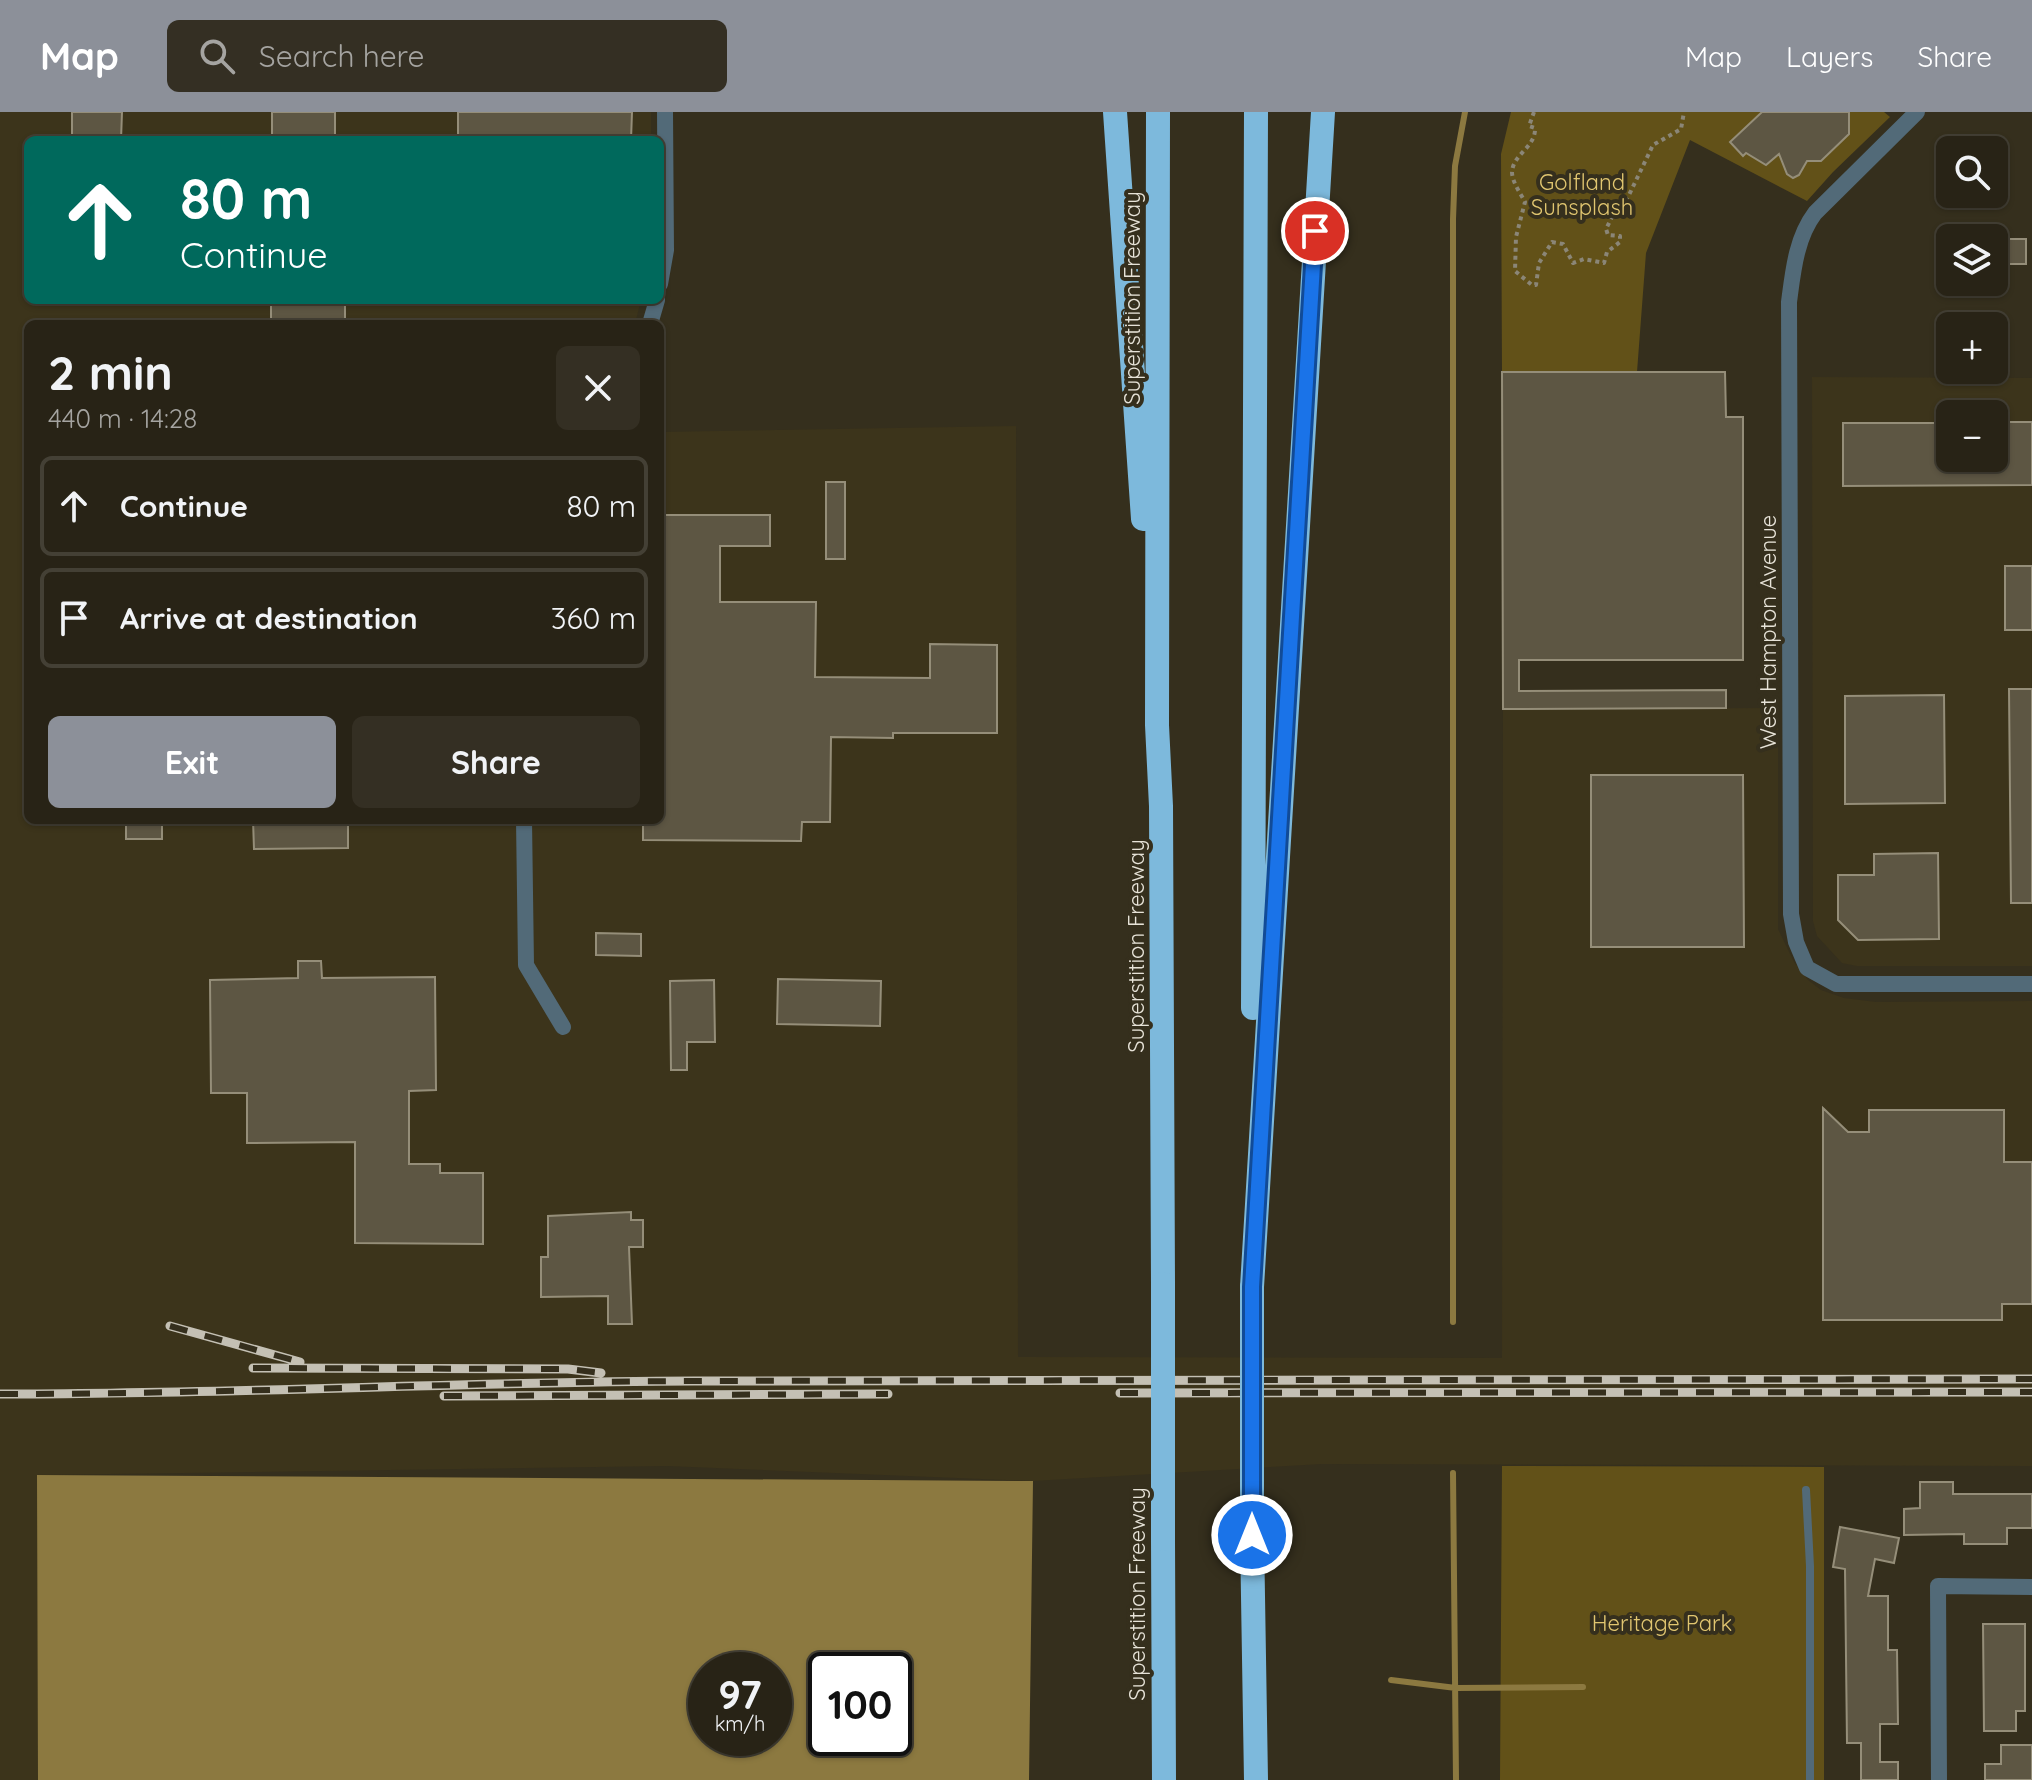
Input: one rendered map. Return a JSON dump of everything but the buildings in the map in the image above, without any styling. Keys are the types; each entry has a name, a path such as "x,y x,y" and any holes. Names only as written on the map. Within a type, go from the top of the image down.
{"highway":[{"path":"1115,112 1157,725"},
{"name":"Superstition Freeway","path":"1158,112 1157,725 1161,806 1164,1780"},
{"path":"1256,112 1252,1287 1256,1780"},
{"path":"1252,1287 1323,112"}],"street":[{"path":"664,261 665,112"},
{"name":"West Hampton Avenue","path":"1917,112 1878,147 1815,213 1809,221 1794,268 1789,302 1791,914 1796,942 1807,968 1836,984 2032,984"},
{"path":"524,824 526,965 563,1027"},
{"path":"1939,1780 1938,1586 2032,1587"}],"lane":[{"path":"1806,1490 1810,1566 1810,1780"}],"path":[{"path":"1534,112 1529,126 1535,128 1535,140 1512,170 1525,202 1516,237 1515,271 1532,285 1536,285 1539,263 1552,242 1563,244 1573,263 1584,259 1604,263 1607,252 1620,242 1620,236 1608,235 1606,229 1617,207 1628,197 1653,145 1681,129 1684,112"}],"shaded area":[{"path":"0,112 651,112 651,136 24,136 24,304 640,304 636,320 24,320 24,824 664,824 664,432 1016,426 1018,1357 1502,1358 1503,709 1778,708 1778,929 1794,962 1808,980 1821,990 1844,998 1876,1002 2032,1001 2032,1466 1322,1464 1033,1481 667,1466 38,1475 38,1780 0,1780"},
{"path":"1812,377 1936,378 1936,384 2008,384 2008,378 2032,378 2032,966 1857,966 1842,963 1817,936 1813,921"},
{"path":"37,1475 1033,1481 1029,1780 38,1780"}],"green space":[{"name":"Golfland Sunsplash","path":"1511,112 1884,112 1890,117 1807,201 1690,140 1646,253 1637,372 1502,372 1501,154"},
{"name":"Heritage Park","path":"1502,1466 1824,1467 1824,1780 1500,1780"}],"waterway":[{"path":"1453,1322 1453,219 1455,166 1465,112"},
{"path":"1453,1473 1456,1780"},
{"path":"1391,1680 1456,1688 1583,1687"}],"railway":[{"path":"170,1326 300,1362"},
{"path":"253,1368 568,1369 601,1373"},
{"path":"0,1394 694,1381 2032,1379"},
{"path":"1120,1393 2032,1392"},
{"path":"444,1396 888,1394"}],"route":[{"path":"1252,1535 1252,1287 1315,231"}]}
